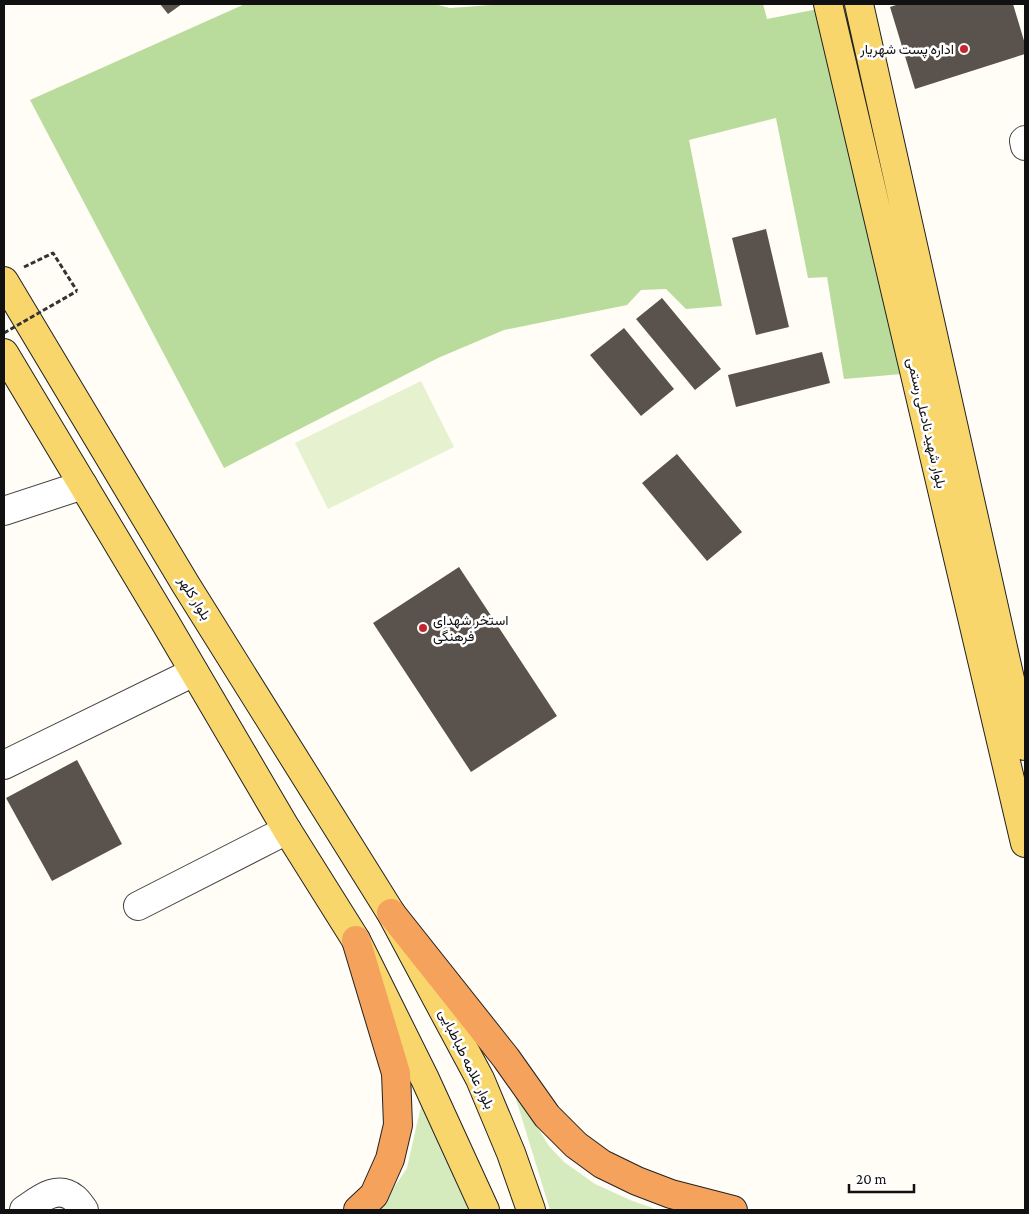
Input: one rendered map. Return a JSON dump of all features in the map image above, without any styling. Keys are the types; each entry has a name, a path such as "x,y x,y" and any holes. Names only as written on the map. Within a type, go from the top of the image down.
{"highway":[{"path":"391,913 506,1058 547,1116 576,1145 602,1164 637,1181 671,1194 733,1210"},
{"path":"356,940 396,1073 398,1125 390,1159 374,1195 358,1210"}],"main road":[{"name":"بلوار شهید نادعلی رستمی","path":"828,4 1025,843"},
{"name":"بلوار شهید نادعلی رستمی","path":"859,4 1025,746"},
{"name":"بلوار کلهر","path":"12,275 186,585 391,913"},
{"path":"4,353 287,830 356,940 425,1079 485,1210"},
{"name":"بلوار علامه طباطبایی","path":"391,913 480,1079 511,1153 531,1210"}],"street":[{"path":"1025,140 1025,146"},
{"path":"4,511 83,485"},
{"path":"4,765 194,672"},
{"path":"138,906 287,830"},
{"path":"24,1210 54,1192 65,1192 76,1198 84,1210"}],"path":[{"path":"4,333 77,291 52,253 12,275"}],"green space":[{"path":"245,4 434,4 450,8 505,4 763,4 767,19 818,9 902,374 844,379 827,277 808,278 776,118 689,140 722,306 686,309 666,289 641,290 627,305 504,330 438,358 224,468 30,100"},
{"path":"421,381 454,447 328,509 295,443"},
{"path":"512,1086 549,1146 564,1162 595,1184 658,1210 550,1210"},
{"path":"423,1097 470,1210 379,1210 407,1168"}],"building":[{"path":"160,4 182,4 168,14"},
{"name":"اداره پست شهریار","path":"899,4 1013,4 1025,44 1025,54 915,89 890,7"},
{"path":"766,229 789,327 756,335 732,238"},
{"path":"662,298 721,369 695,390 636,319"},
{"path":"624,328 674,389 641,416 590,355"},
{"path":"822,352 830,383 736,407 728,375"},
{"path":"677,454 742,532 707,561 642,483"},
{"path":"459,567 557,716 471,772 373,623"},
{"path":"77,760 122,844 52,881 6,798"}],"place":[{"name":"اداره پست شهریار","path":"964,49"},
{"name":"استخر شهدای فرهنگی","path":"423,628"}]}
